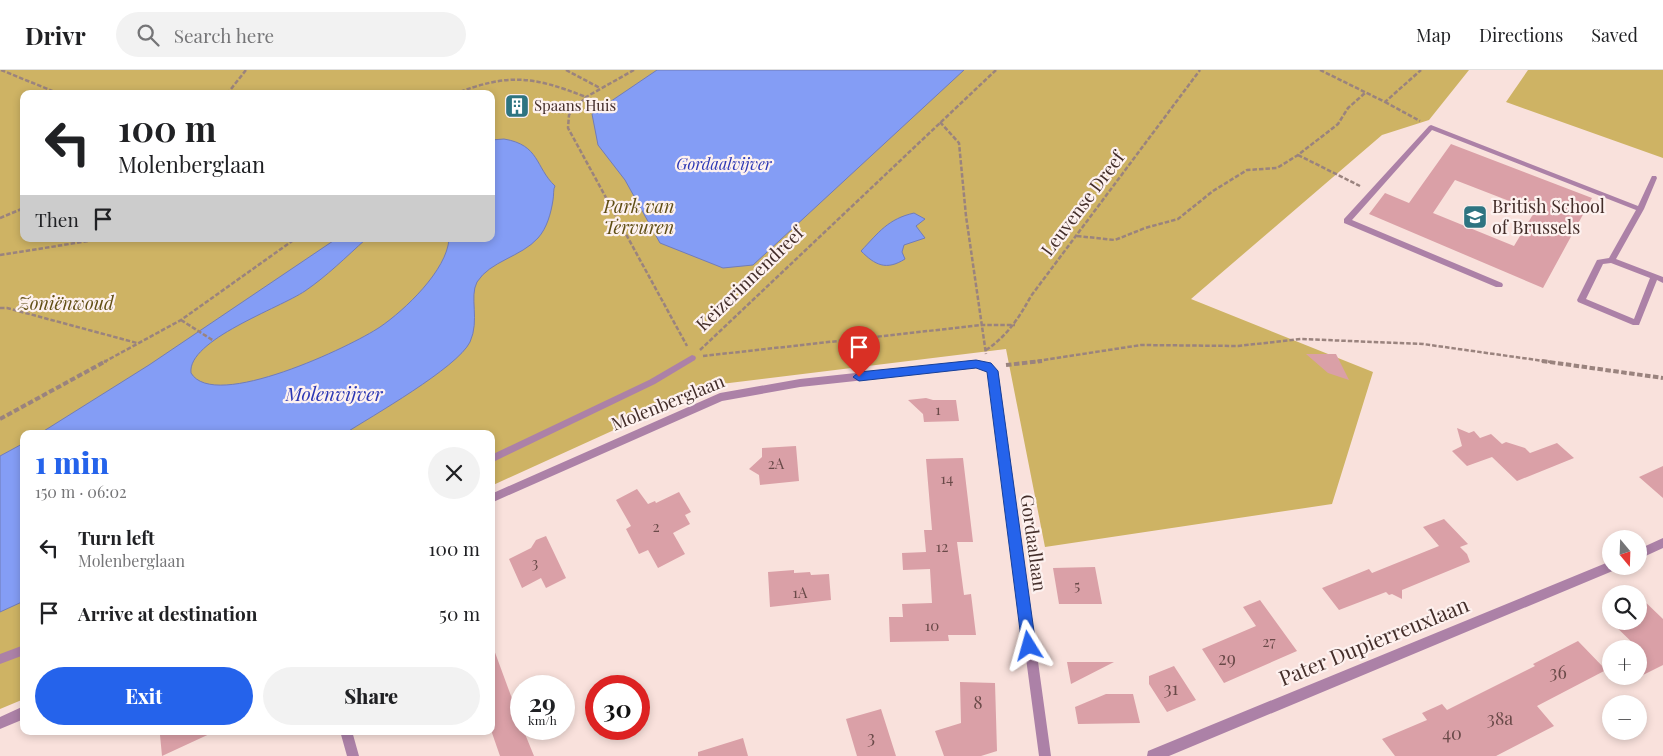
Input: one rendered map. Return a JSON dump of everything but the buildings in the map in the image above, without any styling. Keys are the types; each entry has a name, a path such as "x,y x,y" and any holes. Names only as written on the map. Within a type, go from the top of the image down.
{"street":[{"name":"Molenberglaan","path":"495,497 720,397 800,383 976,364 987,366"},
{"name":"Gordaallaan","path":"987,366 993,371 1045,756"},
{"path":"1648,550 1663,543"},
{"name":"Pater Dupierreuxlaan","path":"1153,756 1602,570"},
{"path":"0,723 20,714"},
{"path":"347,735 353,756"}],"lane":[{"path":"1499,285 1347,221 1431,127 1640,209"},
{"path":"1612,260 1640,209 1654,178"},
{"path":"1654,276 1636,323 1581,300 1600,262 1612,260 1654,276 1663,280"},
{"path":"495,457 652,382 692,358"},
{"path":"0,659 20,652"}],"path":[{"path":"0,70 50,90"},
{"path":"230,90 246,70"},
{"path":"567,70 600,88"},
{"path":"634,70 586,97 569,115 568,128 692,358 982,325 1016,325"},
{"name":"Keizerinnendreef","path":"692,358 996,70"},
{"name":"Leuvense Dreef","path":"982,325 986,350 996,344 1016,325 1031,296 1200,70"},
{"path":"1320,70 1431,127"},
{"path":"1385,102 1421,70"},
{"path":"463,90 482,82 521,77 554,84 586,97"},
{"path":"1077,236 1115,240 1145,228 1178,219 1213,190 1247,170 1277,168 1298,155 1338,124 1348,108 1365,93"},
{"path":"940,122 959,142 966,216 982,325"},
{"path":"1298,155 1372,192"},
{"path":"0,218 20,210"},
{"path":"0,255 82,242"},
{"path":"0,419 181,320 291,242"},
{"path":"0,308 7,308 137,343"},
{"path":"181,320 214,341"},
{"path":"987,366 1050,360 1141,344 1238,346 1301,338 1423,344 1663,378"}],"green space":[{"path":"0,70 1469,70 1429,120 1382,135 1191,299 1373,372 1332,504 1045,547 1006,349 713,385 495,484 495,430 20,430 20,701 0,709"},
{"path":"1528,70 1663,70 1663,158 1506,102"}],"water":[{"name":"Gordaalvijver","path":"657,70 964,70 753,265 723,268 660,243 625,180 598,145 592,114"},
{"name":"Molenvijver","path":"504,139 516,142 531,151 555,186 546,225 538,238 531,244 490,269 477,282 474,295 473,334 462,353 432,378 393,404 351,430 45,430 149,365 332,242 363,242 329,273 305,291 219,337 204,349 194,361 191,373 205,383 226,385 254,381 284,372 342,348 380,327 412,300 433,276 441,263 448,242 495,242 495,140"},
{"path":"914,213 925,219 916,226 925,238 904,245 902,252 905,259 892,265 881,265 871,260 861,251 879,232 891,223"},
{"path":"20,445 20,603 0,612 0,456"}],"place":[{"name":"Spaans Huis","path":"517,106"},
{"name":"British School of Brussels","path":"1475,217"}],"route":[{"path":"859,377 976,364 987,366 993,371 1029,646"}],"park label":[{"name":"Park van Tervuren","path":"639,217"},
{"name":"Zoniënwoud","path":"66,304"}]}
